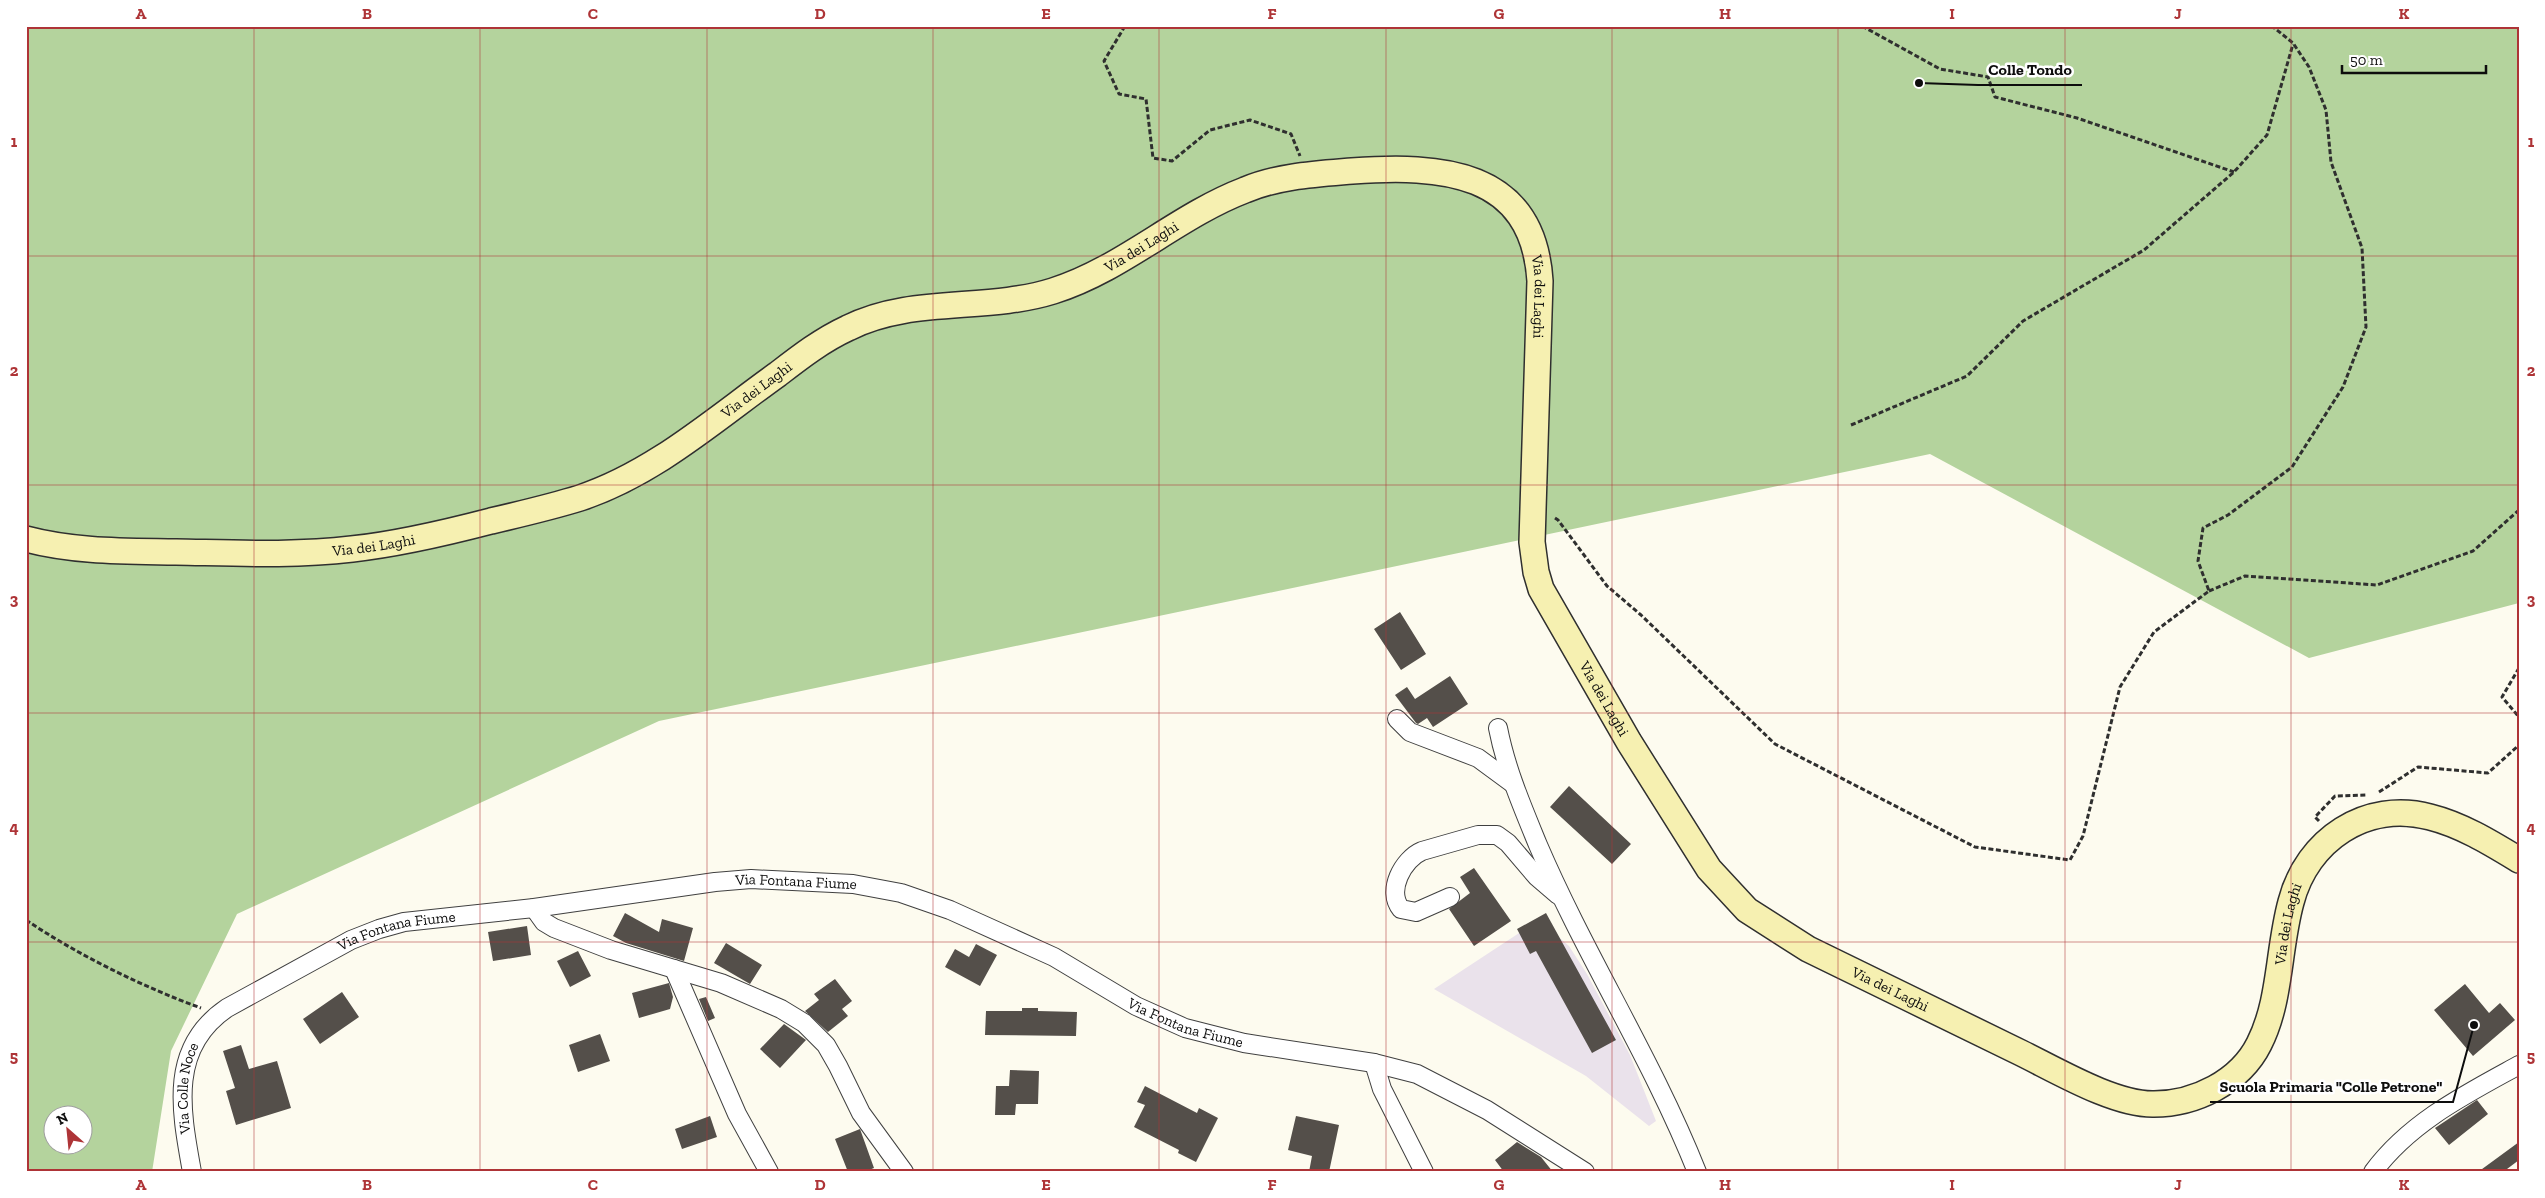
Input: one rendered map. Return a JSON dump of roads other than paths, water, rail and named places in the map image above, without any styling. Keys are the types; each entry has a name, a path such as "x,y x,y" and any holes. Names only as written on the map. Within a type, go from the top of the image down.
{"main road":[{"name":"Via dei Laghi","path":"26,539 96,550 241,554 321,552 356,549 411,540 562,504 611,487 657,462 813,348 853,325 881,315 903,310 1011,300 1050,292 1106,269 1200,212 1235,194 1262,184 1301,176 1401,168 1445,172 1475,181 1509,204 1521,219 1536,250 1540,281 1532,542 1535,565 1544,596 1629,742 1696,851 1734,898 1761,921 1808,949 2071,1078 2115,1097 2152,1104 2185,1100 2218,1087 2251,1057 2259,1045 2270,1015 2287,916 2295,889 2308,862 2334,836 2354,822 2376,815 2415,814 2430,816 2494,844 2519,860"}],"street":[{"path":"1397,720 1410,732 1478,758 1512,783"},
{"path":"1498,728 1512,783 1560,897 1644,1052 1697,1172"},
{"path":"1450,897 1416,912 1402,909 1396,901 1396,894 1405,863 1413,855 1422,851 1491,833 1503,838 1532,873 1560,897"},
{"name":"Via Fontana Fiume","path":"218,1014 343,944 379,929 414,921 534,908 701,883 740,880 812,881 878,888 938,906 1046,953 1128,1002 1174,1024 1244,1043 1369,1062 1417,1074 1449,1088 1585,1172"},
{"path":"534,908 544,922 554,928 612,950 735,989 789,1013 810,1028 834,1059 866,1121 904,1172"},
{"path":"674,969 734,1107 770,1172"},
{"name":"Via Colle Noce","path":"192,1172 184,1119 184,1070 188,1053 196,1038 218,1014"},
{"path":"1369,1062 1424,1172"},
{"path":"2373,1172 2398,1142 2417,1126 2465,1095 2519,1065"}],"place":[{"name":"Colle Tondo","path":"1919,83"},
{"name":"Scuola Primaria \"Colle Petrone\"","path":"2474,1025"}]}
